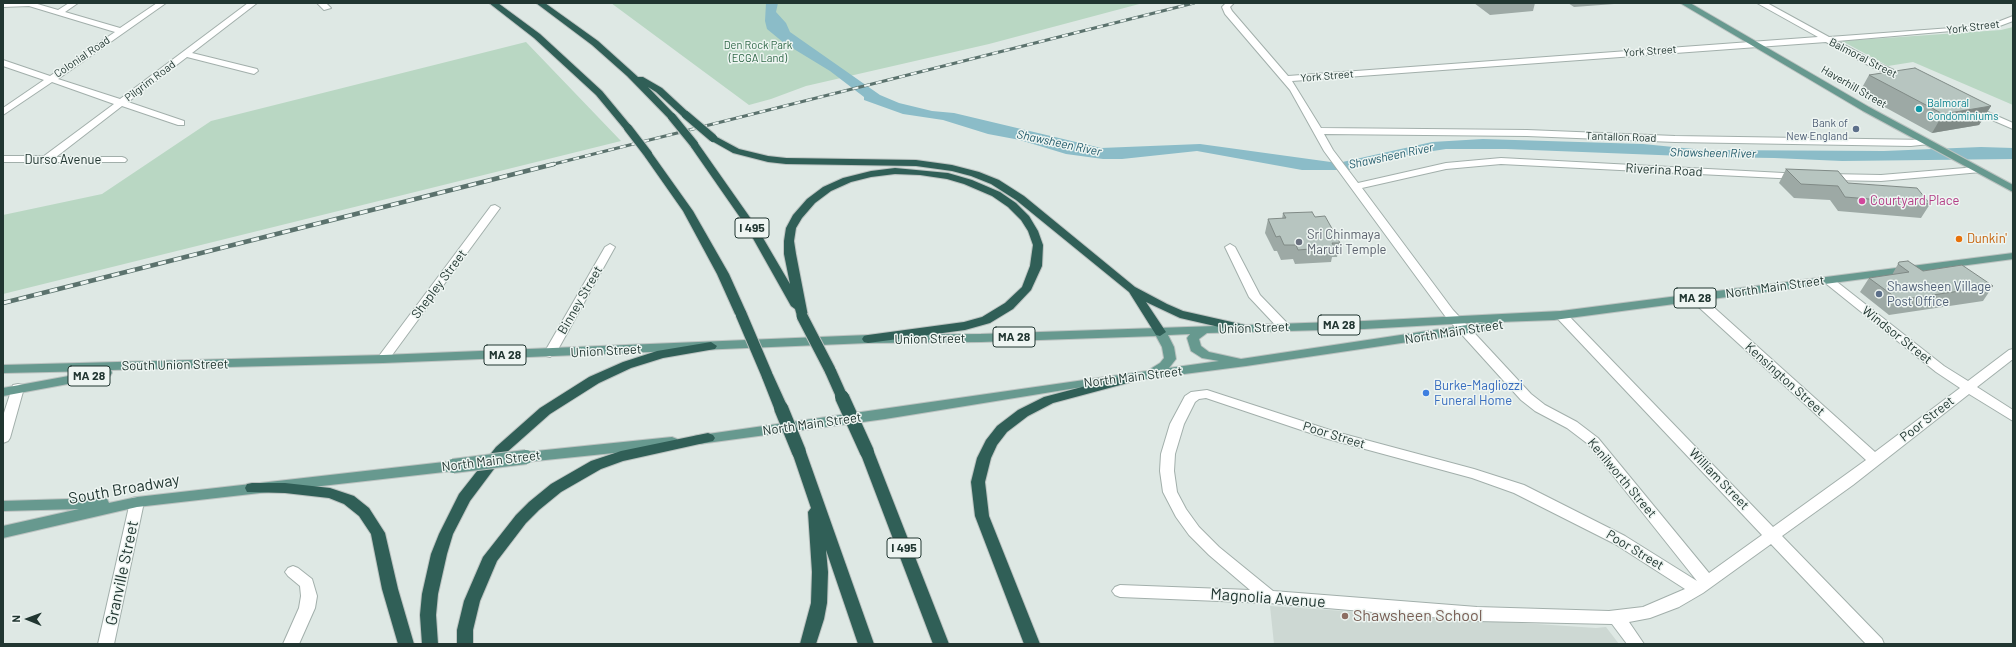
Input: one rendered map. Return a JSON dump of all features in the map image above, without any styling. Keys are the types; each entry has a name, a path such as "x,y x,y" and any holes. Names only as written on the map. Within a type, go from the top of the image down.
{"highway":[{"path":"493,3 537,36 599,93 648,154 691,217 723,274 781,408 799,452 866,644"},
{"name":"I 495","path":"540,3 588,38 630,74 672,117 694,144 751,226 802,316 830,370 867,452 941,644"},
{"path":"630,74 659,90 713,138 736,151 772,159 916,163 952,168 975,174 995,182 1020,198 1131,289 1163,307 1180,314 1241,328"},
{"path":"802,316 790,254 789,240 791,228 797,217 811,201 827,189 847,180 870,174 895,171 920,172 948,176 988,190 1012,205 1025,218 1033,231 1038,245 1036,266 1026,288 1009,306 986,320 965,326 868,339"},
{"path":"1131,289 1160,332"},
{"path":"430,644 428,615 430,594 439,554 464,498 501,450 545,411 594,380 627,365 661,354 711,346"},
{"path":"1032,644 982,516 978,482 984,458 991,443 1002,429 1023,412 1049,400 1136,377"},
{"path":"466,644 466,630 472,601 477,586 491,557 521,518 539,502 556,488 577,475 615,458 708,438"},
{"path":"252,488 285,488 330,493 349,500 364,512 378,533 390,589 406,644"},
{"path":"808,644 816,619 819,603 820,572 814,496"}],"main road":[{"name":"Haverhill Street","path":"1684,3 1930,144 2013,189"},
{"name":"North Main Street","path":"252,488 708,438 1246,362 1459,325 1561,315 2013,256"},
{"name":"Union Street","path":"298,361 550,353 868,339 981,338 1241,328 1459,325"},
{"path":"1204,330 1193,338 1193,345 1197,350 1211,356 1246,362"},
{"path":"1136,377 1158,370 1169,361 1170,353 1160,332"},
{"name":"South Union Street","path":"3,369 298,361"},
{"name":"MA 28","path":"3,392 98,374 177,365"},
{"name":"South Broadway","path":"3,532 137,502 252,488"},
{"path":"3,506 137,502"}],"street":[{"path":"3,5 22,3 121,31"},
{"path":"58,12 74,3"},
{"name":"Colonial Road","path":"5,108 162,3"},
{"name":"Pilgrim Road","path":"46,160 253,3"},
{"name":"Kenilworth Street","path":"1230,3 1226,7 1228,12 1286,79 1296,93 1329,151 1351,183 1459,325 1526,397 1540,408 1572,425 1593,441 1703,586"},
{"name":"Balmoral Street","path":"1761,3 1873,64 1915,83"},
{"name":"York Street","path":"1286,79 1978,28 1997,25 2013,18"},
{"path":"186,54 254,71"},
{"path":"3,62 181,122"},
{"path":"1963,104 2013,126"},
{"name":"Tantallon Road","path":"1317,131 1527,133 1675,139 1839,141 1930,144"},
{"name":"Durso Avenue","path":"3,159 122,160"},
{"name":"Riverina Road","path":"1351,183 1446,166 1501,161 1812,177 1881,178 1977,170"},
{"name":"Shepley Street","path":"383,359 494,208"},
{"name":"Binney Street","path":"550,353 610,247"},
{"path":"1230,247 1255,297 1284,327"},
{"name":"Windsor Street","path":"1828,280 1967,388 2013,416"},
{"name":"Kensington Street","path":"1696,298 1875,460"},
{"name":"William Street","path":"1561,315 1876,644"},
{"name":"Poor Street","path":"1269,597 1199,536 1181,514 1170,492 1167,471 1168,454 1177,424 1190,399 1196,395 1207,394 1333,436 1474,474 1519,489 1620,540 1703,586 1875,460 2013,353"},
{"path":"3,438 18,388"},
{"name":"Granville Street","path":"106,644 137,502"},
{"path":"291,644 307,608 310,596 307,583 293,572"},
{"name":"Magnolia Avenue","path":"1120,591 1269,597 1477,614 1620,622 1673,602 1703,586"},
{"path":"1620,622 1636,644"}],"shaded area":[{"name":"Shawsheen School","path":"1270,606 1596,628 1606,627 1619,644 1274,644"}],"green space":[{"name":"Den Rock Park (ECGA Land)","path":"611,3 1143,3 989,44 806,86 771,99 749,105"},
{"path":"2013,27 2013,105 1913,62 1888,66 1842,41 2001,30"},
{"path":"526,42 621,141 3,294 3,215 102,194 211,121"}],"water":[{"name":"Shawsheen River","path":"766,3 778,3 776,12 786,23 790,32 880,95 899,103 932,111 954,113 1101,148 1200,144 1338,163 1432,142 1483,139 1643,144 1704,150 1884,151 1981,147 2013,148 2013,159 1842,161 1506,149 1446,149 1388,158 1349,170 1302,170 1197,151 1122,159 1103,159 1066,154 1020,140 988,134 943,120 903,114 864,100 864,97 830,71 784,43 767,29 765,21"}],"building":[{"path":"1915,68 1991,106 1943,114 1869,75"},
{"path":"1786,169 1838,171 1848,183 1917,188 1930,204 1845,197 1838,186 1801,184"},
{"path":"1312,212 1315,217 1325,216 1340,243 1332,243 1334,247 1298,250 1296,245 1284,245 1280,236 1276,237 1268,219 1286,218 1283,213"},
{"path":"1908,261 1923,271 1962,265 1993,286 1899,300 1869,278 1909,272 1898,264 1899,262"}],"railway":[{"path":"550,165 1194,3"},
{"path":"3,303 554,164"}],"place":[{"name":"Balmoral Condominiums","path":"1919,109"},
{"name":"Bank of New England","path":"1856,129"},
{"name":"Courtyard Place","path":"1862,201"},
{"name":"Dunkin'","path":"1959,239"},
{"name":"Sri Chinmaya Maruti Temple","path":"1299,242"},
{"name":"Shawsheen Village Post Office","path":"1879,294"},
{"name":"Burke-Magliozzi Funeral Home","path":"1426,393"},
{"name":"Shawsheen School","path":"1345,616"}]}
